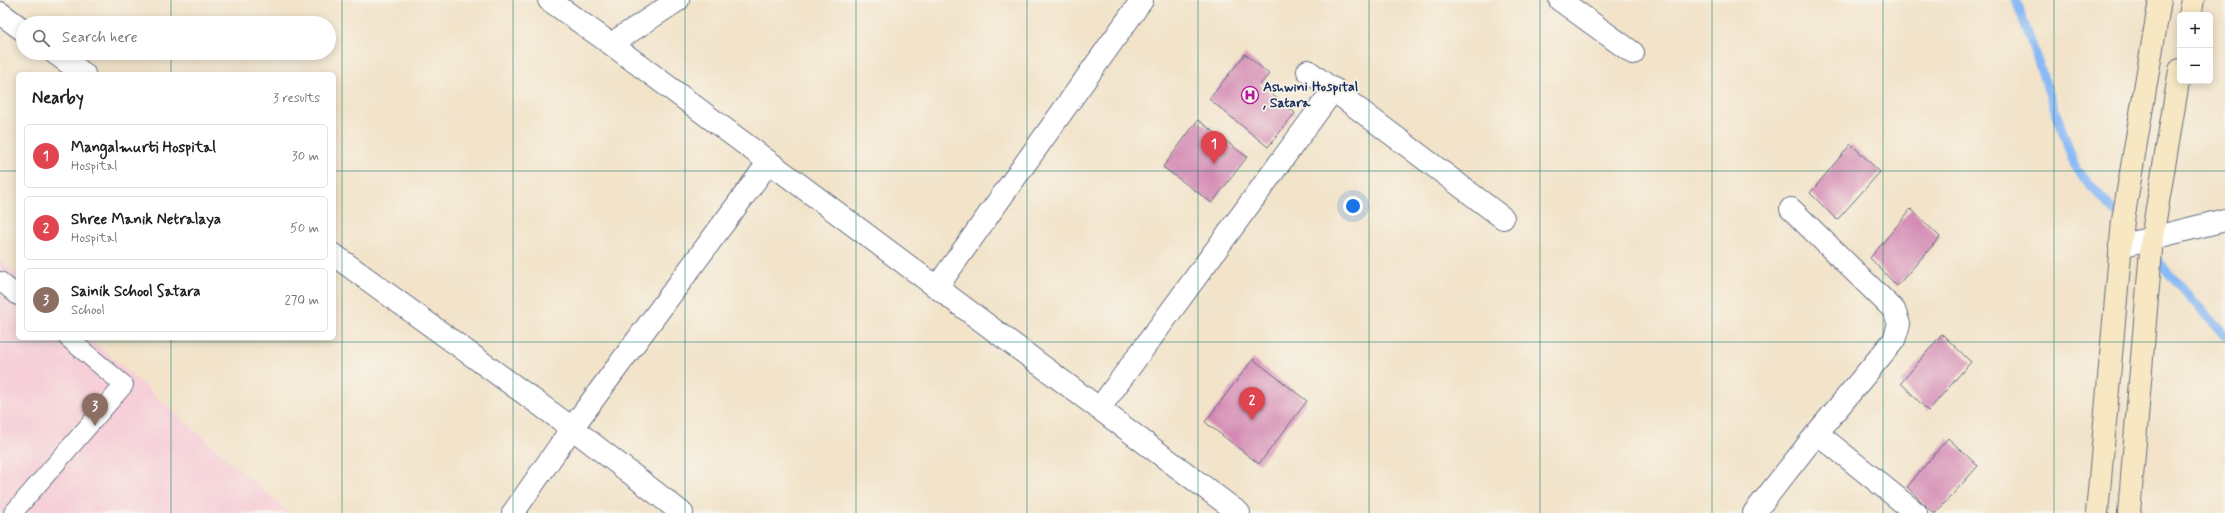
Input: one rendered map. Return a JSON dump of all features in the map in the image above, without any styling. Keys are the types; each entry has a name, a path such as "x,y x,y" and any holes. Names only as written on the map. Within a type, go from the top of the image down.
{"street":[{"path":"548,0 611,44 1239,513"},
{"path":"611,44 678,0"},
{"path":"937,287 1142,0"},
{"path":"1560,0 1633,53"},
{"path":"2097,513 2120,246 2160,0"},
{"path":"2191,12 2193,0"},
{"path":"0,13 16,25"},
{"path":"65,60 81,72"},
{"path":"1308,71 1503,218"},
{"path":"2129,513 2152,238 2178,84"},
{"path":"1099,409 1334,90"},
{"path":"513,513 572,428 769,162"},
{"path":"1754,513 1817,433 1894,340 1899,324 1894,310 1792,209"},
{"path":"2120,246 2225,220"},
{"path":"336,256 572,428 682,513"},
{"path":"1817,433 1916,513"}],"lane":[{"path":"0,281 16,294"},
{"path":"13,513 124,385 70,340"}],"shaded area":[{"path":"0,259 16,273 16,340 92,340 289,513 0,513"}],"building":[{"path":"1245,54 1269,74 1260,85 1295,113 1268,147 1209,99"},
{"path":"1198,120 1247,157 1212,203 1163,167"},
{"path":"1851,144 1880,172 1837,220 1810,193"},
{"path":"1911,209 1940,237 1897,286 1870,258"},
{"path":"1942,334 1971,362 1928,411 1901,383"},
{"path":"1253,359 1307,401 1259,464 1205,422"},
{"path":"1948,438 1978,466 1936,513 1933,513 1907,487"}],"waterway":[{"path":"2016,0 2076,169 2121,219"},
{"path":"2153,256 2225,336"}],"place":[{"name":"Ashwini Hospital , Satara","path":"1250,95"},
{"name":"Mangalmurti Hospital","path":"1214,164"},
{"name":"Shree Manik Netralaya","path":"1252,420"},
{"name":"Sainik School Satara","path":"95,426"}]}
